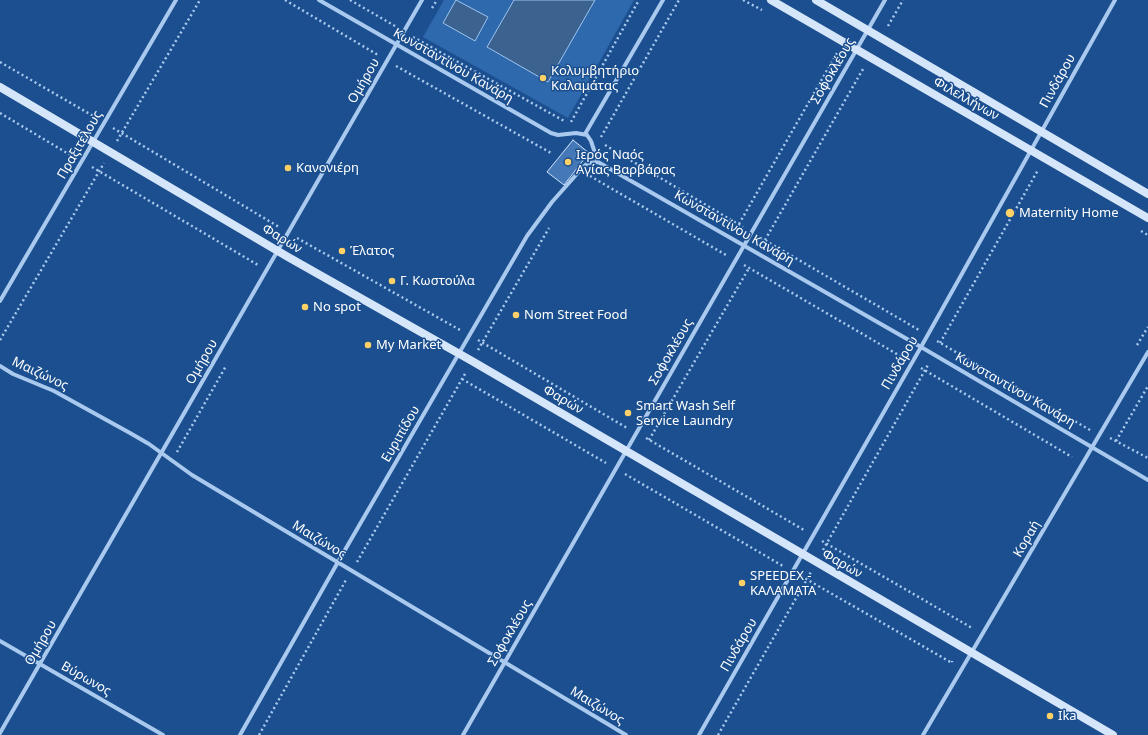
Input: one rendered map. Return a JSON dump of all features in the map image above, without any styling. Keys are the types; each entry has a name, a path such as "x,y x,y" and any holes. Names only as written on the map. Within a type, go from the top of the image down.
{"main road":[{"name":"Φιλελλήνων","path":"771,0 1148,218"},
{"name":"Φιλελλήνων","path":"816,0 1148,194"},
{"name":"Φαρών","path":"0,87 277,251 459,353 1113,735"}],"street":[{"name":"Πραξιτέλους","path":"0,301 176,0"},
{"name":"Κωνσταντίνου Κανάρη","path":"319,0 551,133 558,135 575,133 585,134"},
{"name":"Ομήρου","path":"0,733 422,0"},
{"path":"596,162 591,141 585,134 663,0"},
{"name":"Σοφοκλέους","path":"463,735 885,0"},
{"name":"Πινδάρου","path":"699,735 912,363 1115,0"},
{"name":"Κωνσταντίνου Κανάρη","path":"596,162 921,347 1148,480"},
{"name":"Ευριπίδου","path":"240,735 338,562 536,223 579,171 586,164 596,162"},
{"name":"Κοραή","path":"924,735 1148,352"},
{"name":"Μαιζώνος","path":"0,366 13,374 50,389 90,410 161,453 192,475 626,735"},
{"name":"Βύρωνος","path":"0,641 163,735"}],"path":[{"path":"0,340 200,0"},
{"path":"285,0 387,61 551,153"},
{"path":"350,0 598,141 679,0"},
{"path":"570,124 639,0"},
{"path":"881,38 903,0"},
{"path":"596,157 603,144 738,224 838,53"},
{"path":"765,240 870,57"},
{"path":"0,62 122,133 288,233 470,336 972,628"},
{"path":"0,113 266,270"},
{"path":"596,162 586,173 1073,456"},
{"path":"259,735 351,571 552,223"},
{"path":"649,440 749,268"},
{"path":"462,379 952,663"},
{"path":"1116,441 1148,386"},
{"path":"1122,443 1148,458"},
{"path":"718,735 806,579"}],"shaded area":[{"name":"Κολυμβητήριο Καλαμάτας","path":"444,0 634,0 568,118 423,37"},
{"path":"456,0 488,17 475,41 443,23"},
{"name":"Κολυμβητήριο Καλαμάτας","path":"514,0 595,0 548,82 487,47"}],"building":[{"name":"Ιερός Ναός Αγίας Βαρβάρας","path":"573,140 589,153 564,185 547,172"}],"place":[{"name":"Κολυμβητήριο Καλαμάτας","path":"543,78"},
{"name":"Ιερός Ναός Αγίας Βαρβάρας","path":"568,162"},
{"name":"Κανονιέρη","path":"288,168"},
{"name":"Maternity Home","path":"1010,213"},
{"name":"Έλατος","path":"342,251"},
{"name":"Γ. Κωστούλα","path":"392,281"},
{"name":"No spot","path":"305,307"},
{"name":"Nom Street Food","path":"516,315"},
{"name":"My Market","path":"368,345"},
{"name":"Smart Wash Self Service Laundry","path":"628,413"},
{"name":"SPEEDEX - ΚΑΛΑΜΑΤΑ","path":"742,583"},
{"name":"Ika","path":"1050,716"}]}
